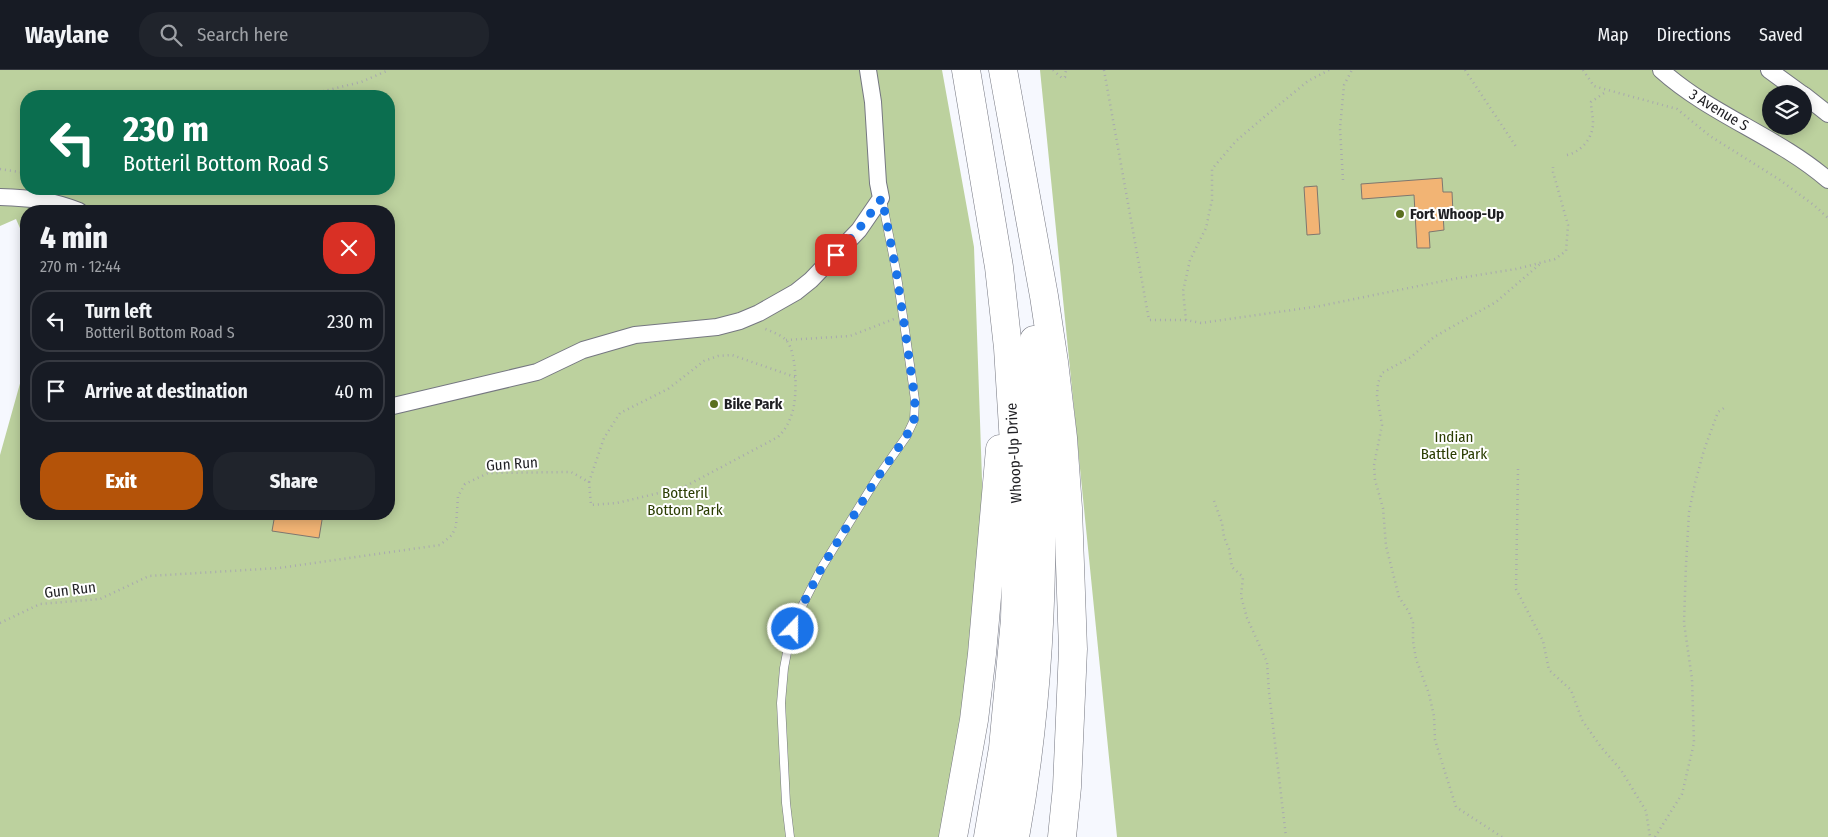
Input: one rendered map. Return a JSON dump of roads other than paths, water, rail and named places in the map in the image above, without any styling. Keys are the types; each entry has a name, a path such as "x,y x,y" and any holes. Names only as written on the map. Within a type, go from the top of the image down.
{"highway":[{"name":"Whoop-Up Drive","path":"966,70 1000,267 1008,348 1016,476 1015,619 1003,748 988,837"},
{"name":"Whoop-Up Drive","path":"992,70 1023,256 1034,341 1041,481 1041,617 1029,756 1016,837"},
{"path":"1003,70 1044,296 1063,438 1068,508 1073,649 1067,787 1062,837"},
{"path":"953,837 972,729 982,654 991,570 1008,348"}],"street":[{"path":"395,406 537,372 583,350 635,335 718,327 740,321 760,313 796,292 811,280 858,230 882,198 878,183 873,102 868,70"},
{"name":"3 Avenue S","path":"1661,70 1695,97 1786,149 1828,180"},
{"path":"1769,70 1790,85"},
{"path":"1812,101 1828,114"},
{"path":"0,197 43,200 63,205"}],"lane":[{"path":"790,837 781,703 784,668 789,642 797,616 822,567 877,478 906,437 914,420 915,400 903,316 882,198"}],"place":[{"name":"Fort Whoop-Up","path":"1400,214"},
{"name":"Bike Park","path":"714,404"}],"park label":[{"name":"Indian Battle Park","path":"1454,446"},
{"name":"Botteril Bottom Park","path":"685,502"}]}
